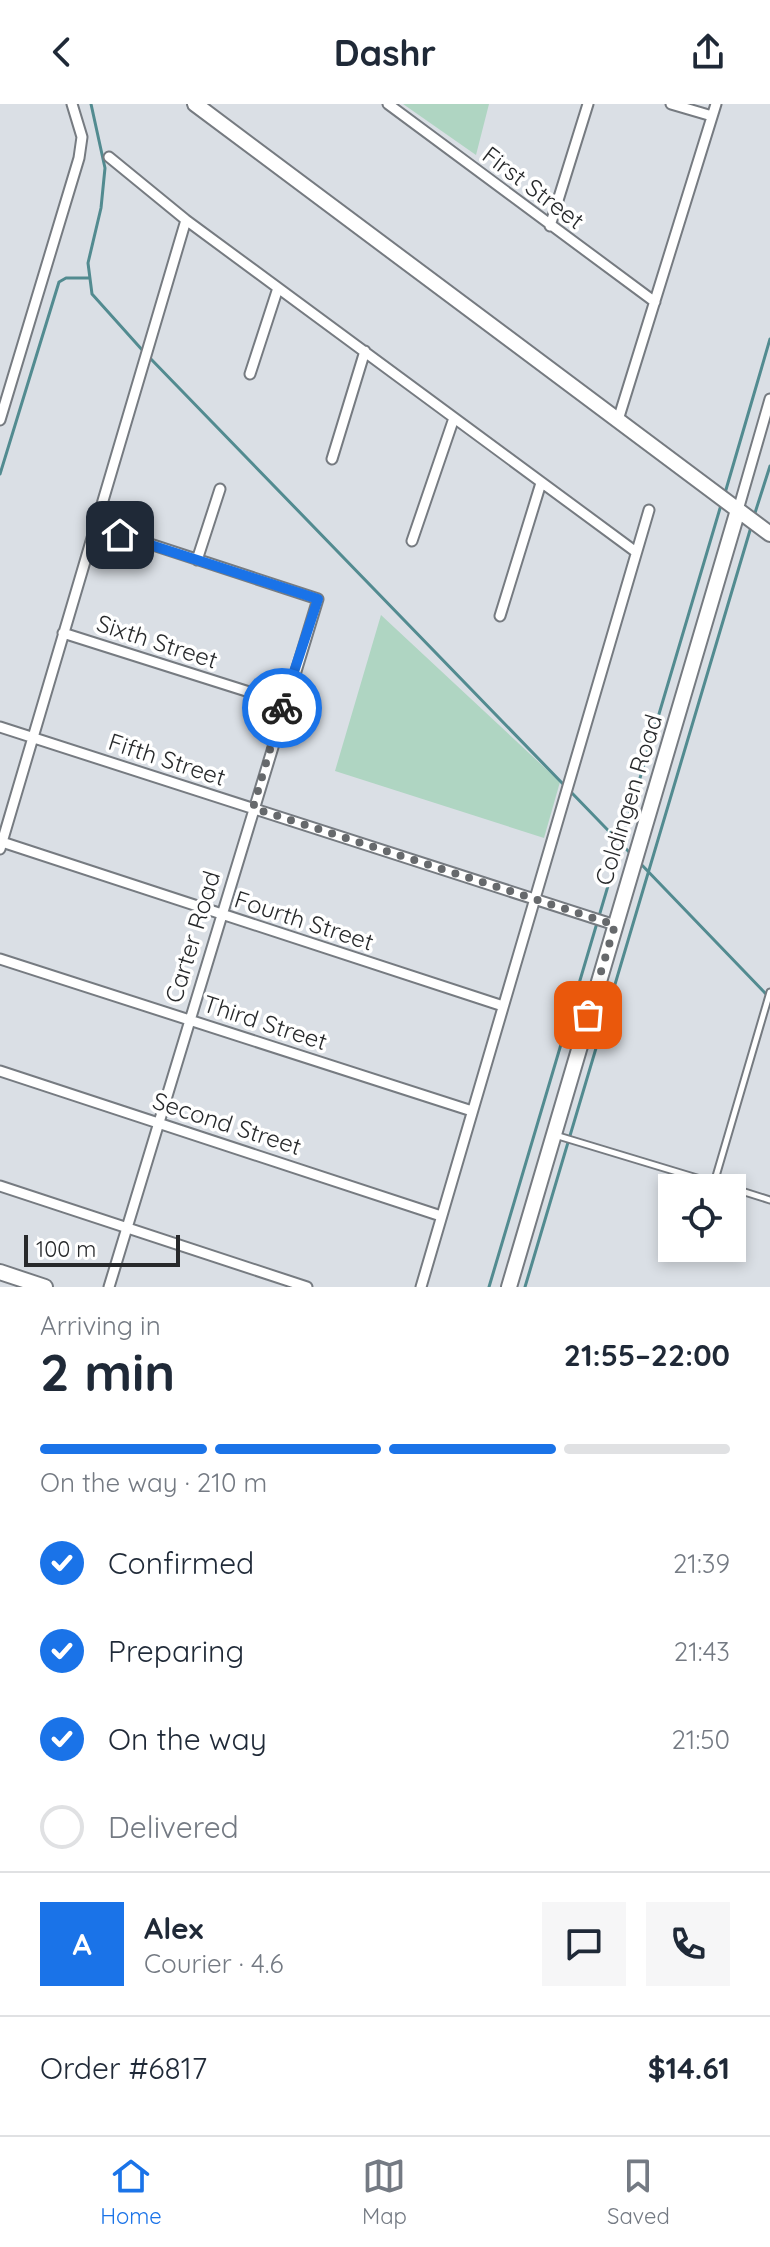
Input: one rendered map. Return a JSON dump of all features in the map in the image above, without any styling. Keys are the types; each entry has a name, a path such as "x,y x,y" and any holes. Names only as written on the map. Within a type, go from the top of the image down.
{"street":[{"path":"0,420 79,158 82,137 72,104"},
{"path":"195,104 770,534"},
{"name":"First Street","path":"388,104 655,302"},
{"path":"550,226 588,104"},
{"path":"671,104 712,116"},
{"path":"618,420 716,104"},
{"path":"109,157 186,220 636,552"},
{"path":"1,846 186,220"},
{"path":"250,374 278,288"},
{"path":"332,459 365,351"},
{"path":"738,510 770,399"},
{"path":"412,541 454,418"},
{"path":"500,616 541,483"},
{"path":"95,526 197,560 220,489"},
{"path":"421,1287 649,510"},
{"name":"Coldingen Road","path":"509,1287 553,1134 606,922 738,510"},
{"name":"Carter Road","path":"109,1287 318,599 197,560"},
{"name":"Sixth Street","path":"63,633 284,703"},
{"name":"Fifth Street","path":"0,727 606,922"},
{"name":"Fourth Street","path":"1,846 503,1006"},
{"name":"Third Street","path":"0,959 472,1111"},
{"name":"Second Street","path":"0,1071 441,1216"},
{"path":"0,1186 307,1287"},
{"path":"0,1272 45,1287"}],"lane":[{"path":"717,1174 770,992"},
{"path":"553,1134 684,1174"},
{"path":"746,1193 770,1200"}],"green space":[{"path":"403,104 489,104 476,155"},
{"path":"381,615 560,782 544,838 335,771"}],"waterway":[{"path":"91,104 105,168 101,208 88,263 92,294 144,352"},
{"path":"0,474 59,282 66,278 89,278"},
{"path":"725,493 770,339"},
{"path":"149,357 564,785"},
{"path":"754,516 770,466"},
{"path":"489,1287 721,505"},
{"path":"525,1287 751,527"},
{"path":"570,791 631,854"},
{"path":"639,862 767,995"}],"way so far":[{"path":"282,708 253,808 615,925 588,1015"}],"route":[{"path":"120,535 318,599 282,708"}]}
